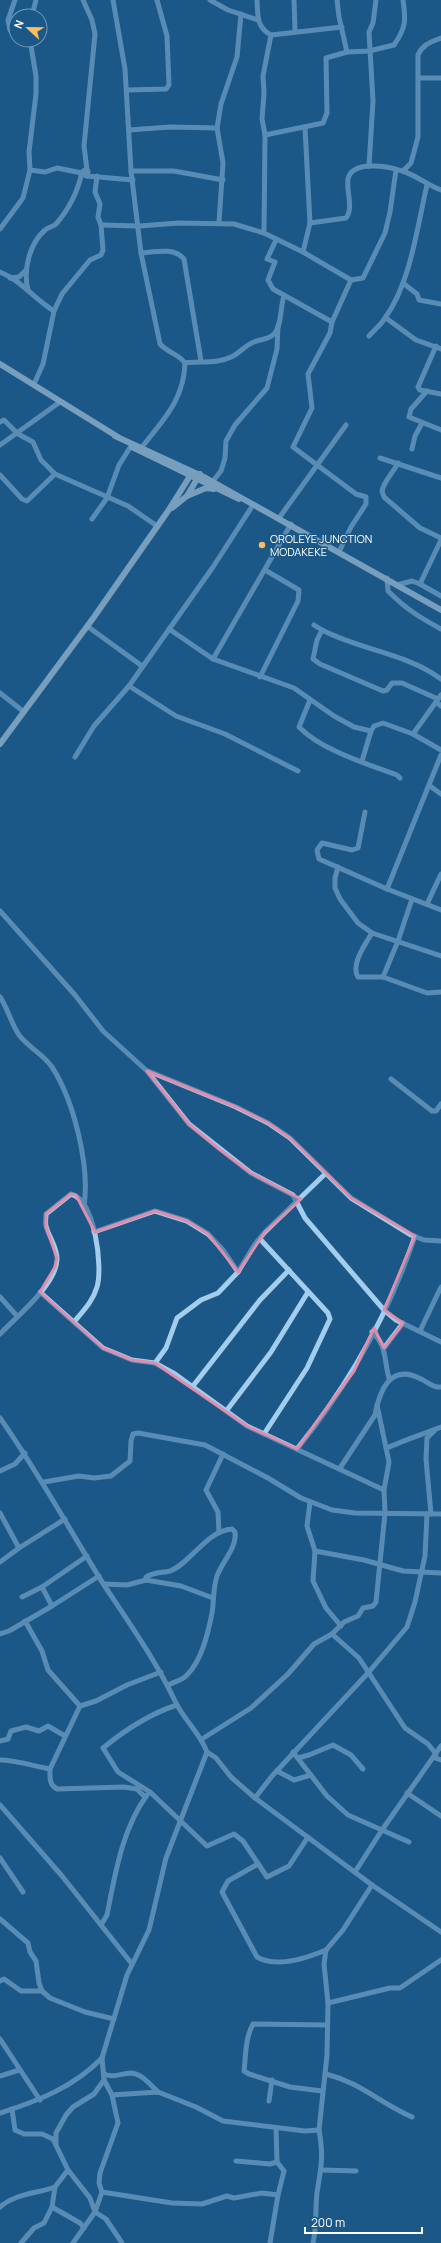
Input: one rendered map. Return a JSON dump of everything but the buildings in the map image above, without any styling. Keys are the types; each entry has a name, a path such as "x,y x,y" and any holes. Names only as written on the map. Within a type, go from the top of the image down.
{"main road":[{"path":"0,364 131,446 169,464 213,481 253,505"},
{"path":"115,436 142,447 195,475 218,490 291,524 441,610"},
{"path":"169,464 179,472 184,485"},
{"path":"0,744 87,626 168,511 184,485 195,475"},
{"path":"187,496 195,475"},
{"path":"168,511 187,496 206,488 218,490"}],"street":[{"path":"28,290 25,271 33,246 45,230 54,225 73,200 85,173 86,160 84,146 96,34 92,20 83,0"},
{"path":"112,0 122,43 128,90 131,171 139,226 141,253 160,344 165,350 182,357 185,363 182,381 167,418 142,447"},
{"path":"128,90 166,89 169,85 167,36 157,0"},
{"path":"210,0 258,20"},
{"path":"257,0 258,20 264,31 271,34 342,27"},
{"path":"294,0 295,31"},
{"path":"337,0 338,17 342,27 347,52"},
{"path":"369,166 373,101 369,32 373,23 376,0"},
{"path":"265,135 305,128 323,123 326,118 326,58 347,52 369,51 394,45 401,35 406,21 403,0"},
{"path":"219,222 223,180 221,143 217,128 221,104 237,57 241,14"},
{"path":"264,233 265,135 262,119 264,92 263,76 271,34"},
{"path":"403,171 411,163 416,151 418,137 418,54 421,48 441,38"},
{"path":"0,229 23,198 30,170 29,152 36,94 36,76 31,48"},
{"path":"419,78 441,78"},
{"path":"129,130 170,127 217,128"},
{"path":"303,252 310,223 305,128"},
{"path":"310,223 346,218 349,208 348,189 350,172 358,167 369,166 403,171 427,185 441,189"},
{"path":"30,170 45,172 57,168 133,180"},
{"path":"101,225 139,226 219,222 247,227 264,233 303,252 351,280 364,278 385,232 390,212 396,170"},
{"path":"131,171 174,171 223,180"},
{"path":"34,384 43,364 54,311 62,294 84,266 90,260 101,254 103,250 101,225 98,216 99,200 85,173"},
{"path":"369,336 386,318 403,283 413,249 427,185"},
{"path":"276,240 268,259 275,262 268,280 273,289 332,322"},
{"path":"141,253 170,252 180,255 184,259 201,360"},
{"path":"10,278 19,277 25,271"},
{"path":"0,272 28,290 39,302 54,311"},
{"path":"339,552 351,527 366,504 366,497 356,494 317,466 296,450 294,444 312,408 308,374 330,333 332,322 351,280"},
{"path":"403,283 417,294 419,300 441,304"},
{"path":"213,481 221,471 225,458 226,441 235,426 268,388 277,349 278,326 284,296"},
{"path":"386,318 416,340 441,349"},
{"path":"185,363 201,360 213,362 229,358 239,354 245,346 274,335 278,326"},
{"path":"436,346 418,384 420,390 441,394"},
{"path":"428,391 410,409 409,413 412,419 441,430"},
{"path":"0,445 18,434 60,402"},
{"path":"0,422 4,420 18,434 33,442 41,460 55,474 86,486 107,498 128,506 157,526"},
{"path":"412,449 415,436 422,423"},
{"path":"279,518 346,425"},
{"path":"92,519 107,498 119,465 131,446"},
{"path":"380,458 441,478"},
{"path":"398,463 392,475 383,485 382,491 384,497 420,528 441,539 420,584"},
{"path":"0,475 22,499 27,501 55,474"},
{"path":"75,757 94,726 128,686 213,567 253,505"},
{"path":"213,659 291,524"},
{"path":"260,677 298,601 299,590 264,570"},
{"path":"387,578 388,591 400,603 411,613 441,628"},
{"path":"397,585 412,581 441,596"},
{"path":"314,625 340,640 423,667 441,679"},
{"path":"87,626 142,666"},
{"path":"169,629 213,659 294,688 310,700 354,727 371,731"},
{"path":"322,630 317,640 313,659 320,664 383,691 387,690 392,683 402,683 438,699 441,706"},
{"path":"128,686 176,716 225,734 298,771"},
{"path":"0,693 24,712"},
{"path":"413,734 438,699"},
{"path":"310,700 299,727 312,739 339,753 397,775 400,778"},
{"path":"362,761 371,731 374,726 383,723 413,734 441,750"},
{"path":"387,889 441,756"},
{"path":"430,786 441,794"},
{"path":"366,812 358,848 352,850 325,842 320,844 317,853 319,858 387,889 441,910"},
{"path":"338,867 335,878 335,888 340,899 358,923 372,933 441,956"},
{"path":"427,904 441,874"},
{"path":"383,977 398,941 412,899"},
{"path":"0,911 75,995 103,1031 147,1070 189,1124 251,1173 293,1195 306,1218 384,1310 403,1323 441,1342"},
{"path":"372,933 357,964 356,975 360,978 383,977 427,993 441,992"},
{"path":"0,997 8,1011 13,1026 20,1037 52,1066 66,1096 80,1139 87,1190 84,1206"},
{"path":"0,1009 8,1011"},
{"path":"147,1070 236,1106 268,1123 290,1138 351,1198 415,1236 424,1240 441,1241"},
{"path":"391,1078 432,1112 436,1111 441,1104"},
{"path":"155,1363 166,1348 178,1318 201,1300 218,1293 238,1272 260,1238 326,1174"},
{"path":"0,1334 40,1292 56,1267 57,1258 54,1244 46,1227 46,1214 71,1194 76,1195 84,1206 94,1232 99,1266 98,1286 93,1298 74,1322"},
{"path":"94,1232 155,1211 187,1221 208,1234 223,1250 238,1272"},
{"path":"297,1449 328,1409 354,1371 404,1268 415,1236"},
{"path":"260,1238 328,1313 330,1319 329,1324 307,1368 264,1434"},
{"path":"193,1386 260,1300 289,1270"},
{"path":"420,1331 441,1287"},
{"path":"40,1292 103,1348 132,1360 155,1363 193,1386 247,1426 340,1468 384,1490"},
{"path":"227,1410 271,1352 308,1292"},
{"path":"0,1297 17,1316"},
{"path":"384,1348 403,1323"},
{"path":"340,1468 375,1415 377,1405 389,1378 384,1348 380,1339 372,1332"},
{"path":"389,1378 395,1375 413,1375 436,1387 441,1387"},
{"path":"202,1739 251,1708 288,1674 314,1644 332,1634 344,1622 358,1616 363,1608 373,1606 376,1602 385,1513 384,1490 389,1462 377,1405"},
{"path":"0,1418 44,1482 99,1576 148,1649 168,1685 177,1705 202,1739 207,1752 216,1758 231,1777 255,1798 372,1885 441,1932"},
{"path":"387,1448 401,1441 441,1427"},
{"path":"255,1798 293,1752 368,1673 407,1627 415,1602 420,1572 425,1556 429,1514 426,1460 427,1438 435,1430"},
{"path":"44,1482 79,1476 94,1478 111,1476 130,1460 131,1441 134,1434 138,1433 206,1445 310,1502 332,1510 355,1513 441,1514"},
{"path":"0,1471 15,1464 25,1453"},
{"path":"220,1533 218,1512 206,1490 223,1454"},
{"path":"310,1502 307,1526 315,1551 312,1581 326,1608 341,1626"},
{"path":"0,1513 19,1548"},
{"path":"0,1562 65,1519"},
{"path":"146,1580 146,1577 150,1575 170,1571 208,1540 220,1533 232,1529 235,1532 235,1545 222,1563 216,1578 212,1612 202,1649 195,1666 186,1676 168,1685"},
{"path":"315,1551 381,1564 403,1571 441,1572"},
{"path":"22,1598 42,1587 87,1556"},
{"path":"0,1634 25,1622 99,1576"},
{"path":"104,1584 127,1584 146,1580 181,1586 213,1598"},
{"path":"42,1587 52,1606"},
{"path":"25,1622 42,1652 48,1670 80,1706"},
{"path":"332,1634 359,1658 405,1728 428,1744 436,1754 435,1758"},
{"path":"80,1706 96,1702 127,1685 161,1672"},
{"path":"177,1705 163,1710 122,1732 103,1748 118,1772 150,1792 207,1846 234,1834 242,1841 267,1877 289,1866 308,1837"},
{"path":"80,1706 50,1769 49,1781 53,1787 57,1789 124,1787 137,1789 145,1797"},
{"path":"0,1741 8,1739 11,1731 26,1727 40,1730 48,1726 66,1736"},
{"path":"298,1758 333,1745 351,1755 363,1769"},
{"path":"355,1872 382,1830 435,1758 441,1746"},
{"path":"73,2243 95,2212 102,2192 99,2183 100,2173 118,2123 112,2095 104,2080 102,2058 132,1964 149,1930 166,1858 207,1752"},
{"path":"293,1752 327,1796 348,1815 409,1842"},
{"path":"204,1763 216,1758"},
{"path":"435,1758 441,1760"},
{"path":"0,1760 10,1760 17,1763 50,1769"},
{"path":"277,1770 294,1780 311,1775"},
{"path":"305,1778 316,1781"},
{"path":"101,1925 107,1915 124,1842 145,1797 150,1792"},
{"path":"408,1793 441,1816"},
{"path":"0,1805 132,1964"},
{"path":"0,1858 23,1892"},
{"path":"258,1864 228,1881 222,1892 258,1957 263,1960 295,1961 308,1958 326,1950 343,1930 372,1885"},
{"path":"0,1919 28,1944 30,1952 36,1961 36,1972 42,1991 50,1998 63,2004 114,2019"},
{"path":"313,2243 316,2228 317,2192 322,2170 323,2152 319,2130 322,2091 326,2074 328,2025 328,2003 324,1964 326,1950"},
{"path":"328,2003 390,1988 400,1988 441,1960"},
{"path":"0,1980 4,1979 21,1991 42,1991"},
{"path":"322,2091 300,2089 244,2071 245,2046 248,2034 254,2024 328,2025"},
{"path":"0,2039 40,2100"},
{"path":"0,2113 40,2100 72,2083 89,2071 102,2058"},
{"path":"0,2076 19,2070"},
{"path":"104,2074 113,2076 134,2074 141,2076 158,2092 196,2107 223,2121 306,2131 319,2130"},
{"path":"326,2074 352,2082 396,2110 412,2117"},
{"path":"57,2146 56,2133 59,2124 73,2108 94,2094 104,2080"},
{"path":"269,2101 272,2080"},
{"path":"112,2095 158,2092"},
{"path":"12,2109 15,2130 24,2134 42,2134 52,2139 57,2146 68,2170 83,2187 95,2212 106,2219 122,2243"},
{"path":"270,2243 278,2195 284,2171 277,2162 276,2128"},
{"path":"236,2161 270,2164 277,2162"},
{"path":"21,2243 34,2228 44,2223 52,2207 55,2187 68,2170"},
{"path":"322,2170 356,2171"},
{"path":"0,2207 9,2199 24,2194 42,2192 55,2187"},
{"path":"102,2192 172,2203 202,2204 227,2196 234,2198 262,2193 278,2195"},
{"path":"52,2207 80,2223 84,2228"}],"highlighted area":[{"path":"147,1071 236,1107 268,1123 290,1138 351,1198 415,1236 384,1310 403,1323 384,1348 374,1328 354,1371 297,1449 247,1426 155,1363 132,1360 103,1348 40,1292 55,1267 57,1258 46,1227 46,1214 71,1194 76,1195 95,1232 155,1211 187,1221 208,1234 238,1272 265,1232 301,1199 251,1173 219,1149 189,1124"}],"place":[{"name":"OROLEYE JUNCTION MODAKEKE","path":"262,545"}]}
